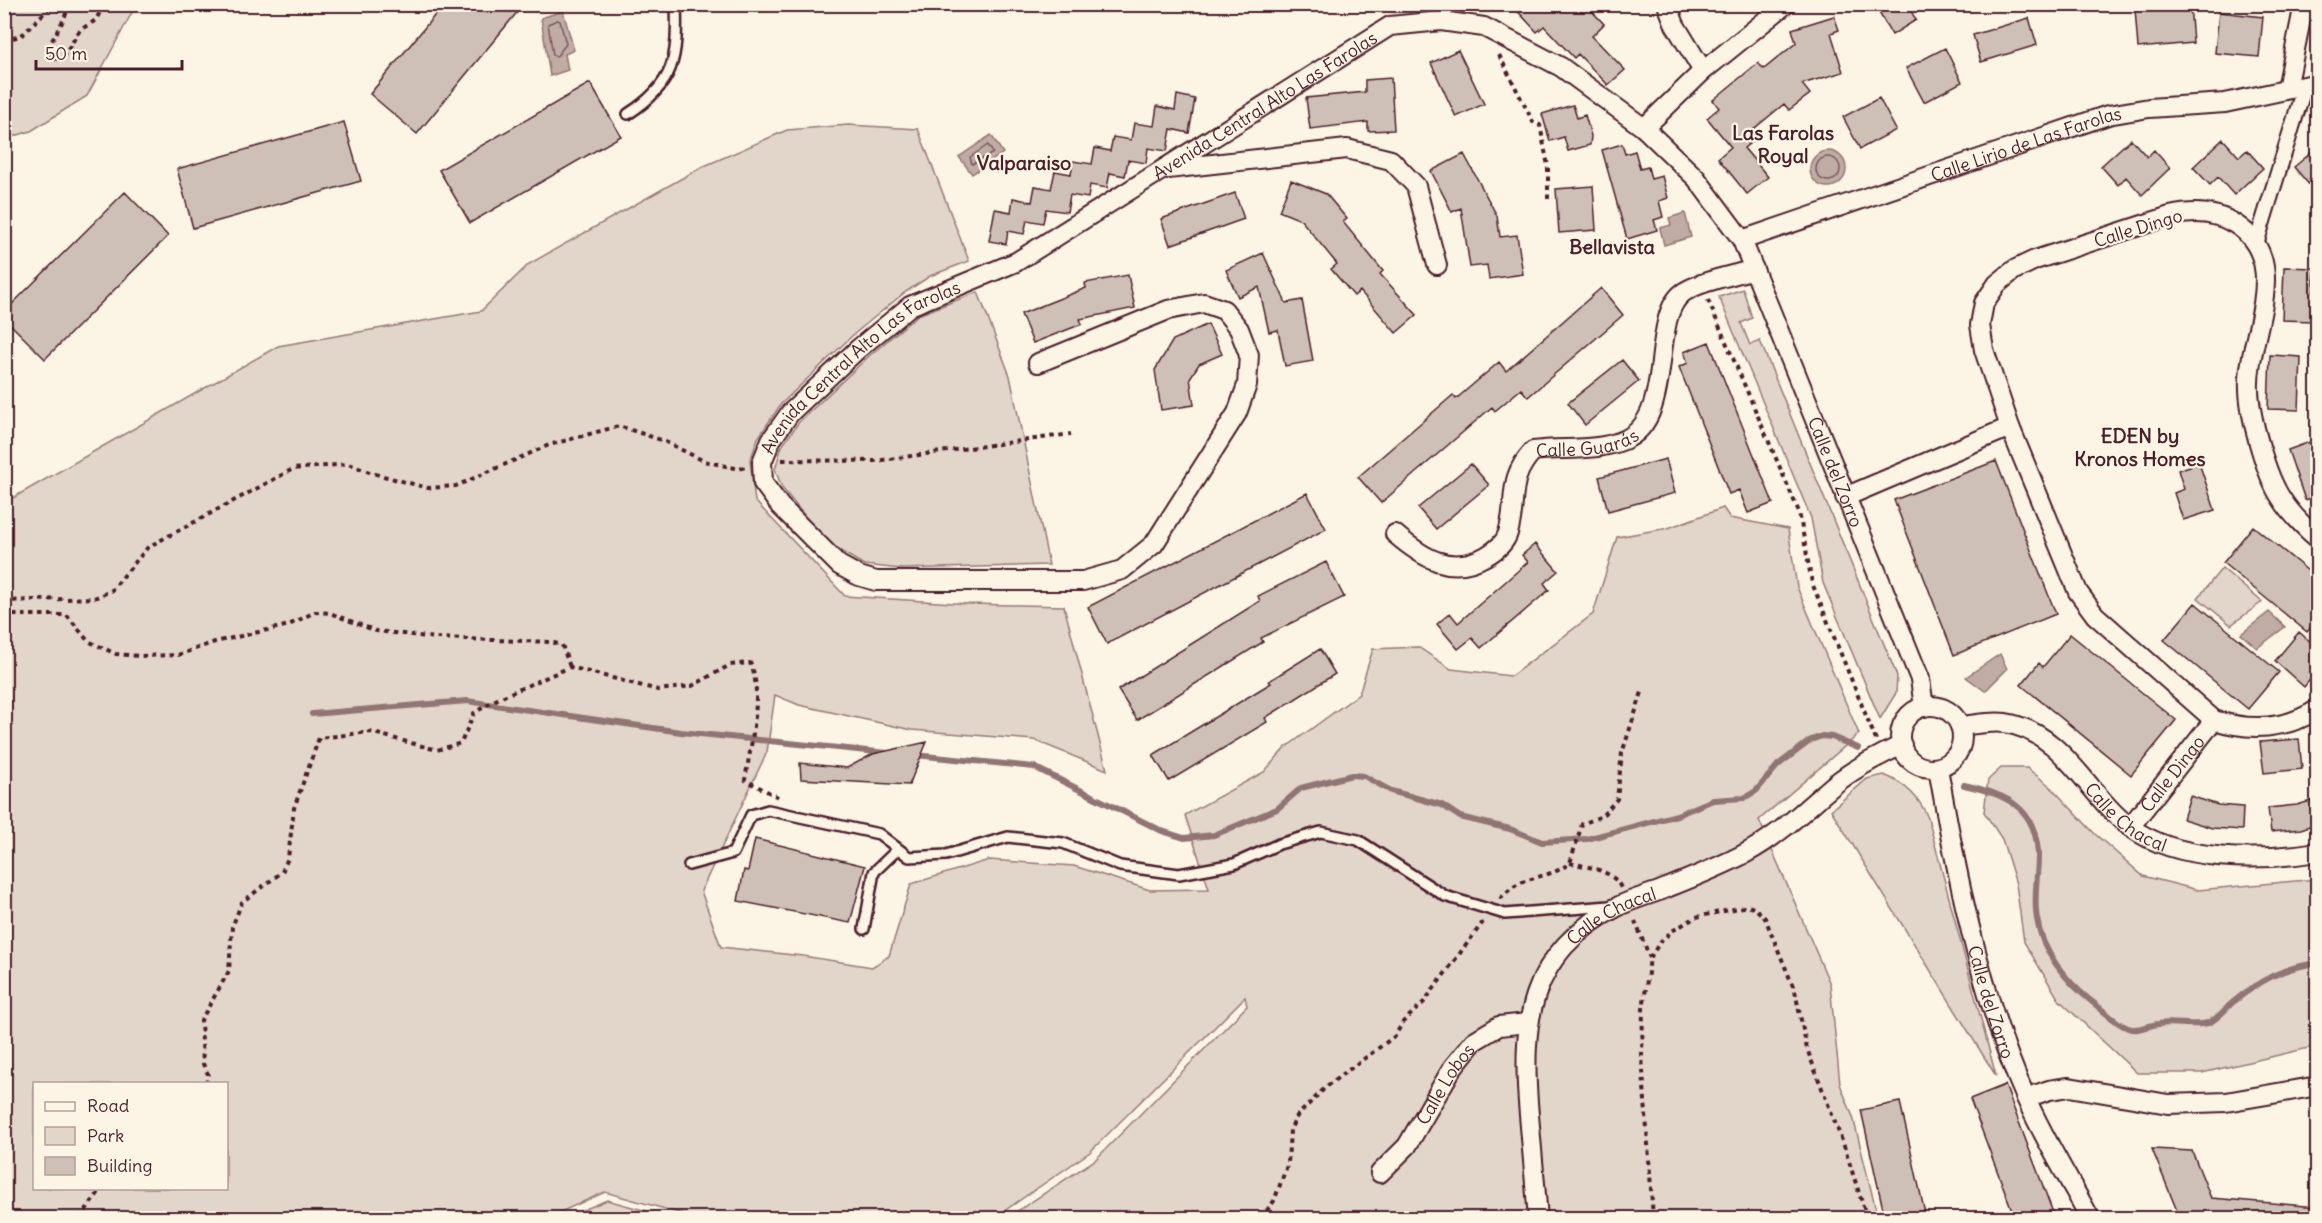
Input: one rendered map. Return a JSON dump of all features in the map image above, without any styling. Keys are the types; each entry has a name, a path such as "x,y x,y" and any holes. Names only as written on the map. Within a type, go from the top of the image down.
{"street":[{"path":"1667,4 1675,25 1703,71"},
{"path":"1644,128 1703,71 1786,4"},
{"path":"2287,89 2304,4"},
{"name":"Avenida Central Alto Las Farolas","path":"1038,363 1168,309 1204,303 1224,310 1239,329 1249,355 1246,385 1237,413 1154,544 1122,570 1083,581 876,581 859,576 839,565 780,507 763,483 762,462 771,440 790,413 858,349 910,306 1016,262 1390,26 1441,21 1484,27 1560,68 1644,128 1696,178 1742,240"},
{"path":"2256,244 2312,84"},
{"name":"Calle Lirio de Las Farolas","path":"1742,240 2108,115 2149,108 2225,103 2312,84"},
{"path":"1163,169 1347,149 1390,160 1416,186 1437,265"},
{"name":"Calle Dingo","path":"2318,539 2280,497 2268,469 2253,415 2249,389 2251,365 2266,286 2265,267 2256,244 2244,230 2228,219 2208,213 2189,212 2057,253 2014,270 1997,284 1984,303 1980,325 1983,350 2010,427 2078,592 2096,615 2214,720 2235,727 2277,725 2296,721 2318,709"},
{"name":"Calle del Zorro","path":"1742,240 1920,679 1924,707"},
{"name":"Calle Guarás","path":"1395,534 1415,551 1434,562 1456,566 1476,561 1495,551 1507,536 1513,508 1513,486 1520,465 1533,451 1601,446 1626,439 1646,421 1657,394 1662,351 1673,307 1683,293 1701,285 1754,269"},
{"path":"1845,496 2010,427"},
{"path":"1924,707 1943,708 1960,726 1962,740 1960,749 1947,764 1938,768 1917,765 1908,758 1902,745 1901,728 1906,719 1924,707"},
{"name":"Calle Dingo","path":"2130,827 2214,720"},
{"name":"Calle Chacal","path":"1960,726 2003,723 2023,727 2042,738 2060,751 2130,827 2157,842 2221,855 2264,859 2318,852"},
{"name":"Calle Chacal","path":"1538,1218 1526,1073 1528,1023 1537,988 1548,965 1588,924 1619,897 1716,870 1755,849 1792,823 1836,784 1882,754 1902,745"},
{"name":"Calle del Zorro","path":"1938,768 1961,889 2001,1032 2026,1098 2090,1218"},
{"name":"Calle Lobos","path":"1380,1173 1407,1146 1454,1067 1474,1041 1499,1026 1528,1023"},
{"path":"2026,1098 2049,1090 2068,1087 2168,1104 2180,1104 2226,1102 2318,1086"}],"lane":[{"path":"628,114 651,99 668,79 677,35 676,4"},
{"path":"689,866 733,853 751,815 768,810 879,834 909,857 946,855 1008,837 1063,843 1120,866 1179,874 1234,864 1279,844 1321,832 1358,840 1445,896 1505,914 1619,897"},
{"path":"864,929 874,872 898,849"}],"path":[{"path":"4,40 21,36 53,4"},
{"path":"69,4 68,13 54,33 47,52 54,59 63,57 80,30 96,20 104,4"},
{"path":"1497,34 1499,59 1533,122 1540,124 1548,166 1548,199"},
{"path":"1701,285 1799,512 1812,583 1882,754"},
{"path":"4,601 94,598 111,591 148,547 293,469 348,464 428,488 456,486 549,445 619,426 664,441 705,461 739,470 762,462 799,458 875,461 1071,434"},
{"path":"4,615 67,615 88,641 116,654 140,656 178,655 215,642 289,625 315,612 330,613 376,631 437,638 551,642 562,645 570,667"},
{"path":"206,1082 208,1074 203,1064 201,1020 229,971 232,927 242,902 282,872 288,858 294,808 319,738 370,732 437,750 461,743 474,713 500,698 570,667 658,690 692,686 730,665 750,663 756,674 756,698 745,780 772,791 801,817"},
{"path":"1262,1218 1274,1201 1288,1163 1290,1130 1296,1116 1328,1085 1395,1036 1412,1010 1424,1002 1479,930 1491,909 1520,881 1553,873 1570,863 1582,824 1602,816 1617,799 1622,753 1642,692"},
{"path":"1570,863 1599,870 1618,880 1619,897"},
{"path":"1653,1218 1642,1056 1643,1009 1650,958 1660,942 1672,931 1696,917 1748,906 1756,909 1765,918 1795,991 1807,1049 1844,1146 1867,1218"},
{"path":"1635,921 1650,958"},
{"path":"80,1218 101,1190"}],"green space":[{"path":"5,4 136,5 87,96 31,131 5,139"},
{"path":"848,125 918,129 969,261 930,276 904,293 853,335 781,404 758,438 750,461 755,501 845,596 969,604 1064,606 1107,770 1034,740 912,730 799,705 775,695 767,752 701,891 721,947 803,956 872,967 889,956 911,884 989,860 1074,866 1150,890 1209,889 1185,815 1264,772 1285,748 1359,694 1373,649 1418,647 1451,669 1511,676 1593,614 1617,537 1668,528 1723,508 1730,518 1788,529 1797,587 1859,734 1759,820 1830,984 1840,1084 1853,1117 1878,1218 1007,1218 1095,1160 1247,1006 1245,997 1090,1152 994,1218 697,1218 605,1192 547,1218 5,1218 4,503 278,346 481,311 529,264 702,167 787,130"},
{"path":"1743,289 1752,318 1741,323 1750,345 1760,341 1897,676 1896,693 1880,719 1823,583 1811,518 1719,297"},
{"path":"978,292 1010,376 1049,565 901,569 864,565 834,547 782,488 775,469 782,446 799,422 869,356 918,315"},
{"path":"2222,568 2262,602 2231,625 2198,598"},
{"path":"2001,768 2027,768 2050,786 2095,834 2143,876 2198,890 2317,879 2317,1046 2202,1073 2137,1073 2059,1000 2024,942 2016,884 2002,839 1984,812 1988,780"},
{"path":"1884,775 1911,792 1928,818 1996,1076 1831,810 1867,779"},
{"path":"607,1200 672,1218 564,1218"}],"water":[{"path":"563,11 574,50 565,54 568,70 550,76 541,18"},
{"path":"991,135 1003,153 972,174 959,157"},
{"path":"1828,151 1841,156 1846,169 1841,182 1828,187 1815,182 1810,169 1815,156"},
{"path":"1685,213 1691,237 1664,245 1660,228 1671,225 1669,218"},
{"path":"2269,612 2285,627 2257,648 2241,634"},
{"path":"2000,654 2007,669 1985,691 1966,677"}],"building":[{"path":"444,4 524,4 417,134 370,94"},
{"path":"1511,4 1585,4 1604,24 1592,36 1625,70 1608,85 1578,54 1574,58 1544,26 1537,32"},
{"path":"1874,4 1907,4 1916,20 1892,35"},
{"path":"2190,4 2193,43 2138,48 2135,9"},
{"path":"2219,12 2263,17 2259,57 2215,53"},
{"path":"1834,16 1839,30 1831,33 1843,72 1802,84 1810,94 1789,110 1784,104 1750,132 1755,139 1744,148 1768,177 1747,194 1718,158 1731,147 1707,118 1719,108 1713,100 1758,63 1764,69 1796,43 1792,29"},
{"path":"2029,18 2037,45 1981,62 1973,35"},
{"path":"1945,48 1962,82 1924,102 1906,68"},
{"path":"1458,50 1484,104 1456,117 1431,63"},
{"path":"1391,78 1394,130 1368,131 1368,122 1310,129 1306,98 1365,92 1365,80"},
{"path":"590,83 621,136 470,223 439,170"},
{"name":"Valparaiso","path":"1177,95 1195,99 1189,133 1171,129 1167,151 1148,148 1146,163 1128,160 1125,176 1110,173 1107,188 1090,185 1088,198 1070,195 1067,212 1046,209 1043,223 1027,220 1024,234 1008,231 1006,244 989,241 995,209 1011,212 1013,198 1032,202 1035,186 1051,189 1055,171 1071,174 1073,161 1092,164 1095,148 1110,151 1113,137 1131,140 1134,123 1154,126 1157,106 1175,110"},
{"path":"1879,98 1896,130 1860,149 1843,117"},
{"path":"1573,105 1577,118 1585,115 1591,136 1590,145 1568,151 1564,137 1550,141 1542,114"},
{"path":"344,122 361,181 193,228 177,169"},
{"path":"2131,139 2147,157 2154,150 2170,168 2142,195 2126,177 2118,185 2101,166"},
{"path":"2223,139 2239,157 2247,150 2263,168 2234,195 2218,177 2210,185 2193,167"},
{"path":"1622,144 1625,154 1635,151 1640,169 1648,167 1651,179 1662,176 1668,198 1659,201 1663,217 1654,220 1657,230 1627,239 1602,150"},
{"path":"2318,147 2318,195 2294,167"},
{"path":"1464,154 1497,216 1500,237 1517,235 1523,274 1489,279 1487,265 1470,267 1461,208 1452,212 1431,171"},
{"path":"1291,180 1326,194 1347,219 1343,222 1383,271 1380,274 1417,315 1396,333 1360,291 1354,296 1331,269 1337,264 1301,220 1279,211"},
{"path":"1593,186 1596,230 1559,233 1556,189"},
{"path":"125,192 168,236 45,359 4,318 4,312"},
{"path":"1235,193 1244,219 1170,245 1161,219"},
{"path":"1263,253 1286,303 1302,300 1313,361 1285,366 1278,330 1269,332 1259,287 1238,297 1226,270"},
{"path":"2284,267 2315,268 2312,321 2282,320"},
{"path":"1128,275 1135,308 1080,319 1082,324 1033,343 1021,314 1086,288 1085,283"},
{"path":"1601,288 1623,315 1528,397 1521,389 1495,411 1492,407 1381,503 1358,477 1453,395 1456,399 1499,362 1506,371"},
{"path":"1208,324 1222,354 1199,364 1190,378 1194,405 1161,410 1155,370 1173,340"},
{"path":"1709,342 1773,503 1748,513 1739,490 1729,494 1679,367 1688,363 1684,352"},
{"path":"2270,355 2301,357 2299,410 2268,409"},
{"path":"1622,360 1639,381 1585,425 1568,403"},
{"path":"2318,439 2318,496 2305,500 2288,450"},
{"path":"1666,459 1675,493 1608,511 1599,477"},
{"path":"1996,461 2056,614 1954,655 1894,500"},
{"path":"2199,463 2215,510 2183,520 2174,493 2184,489 2178,470"},
{"path":"1471,464 1489,485 1436,529 1418,508"},
{"path":"1307,493 1326,529 1107,644 1088,607"},
{"path":"2253,526 2318,579 2318,619 2307,632 2223,563"},
{"path":"1535,544 1558,571 1544,583 1549,590 1481,648 1472,638 1458,649 1437,624 1450,613 1458,623 1528,562 1522,555"},
{"path":"1326,562 1344,597 1261,638 1263,642 1137,720 1118,690 1260,601 1258,596"},
{"path":"2195,603 2279,672 2248,709 2164,640"},
{"path":"2299,632 2318,648 2318,670 2304,687 2275,661"},
{"path":"2070,634 2176,720 2131,775 2021,685 2039,663 2043,667"},
{"path":"1320,649 1335,674 1265,718 1267,722 1169,781 1153,755 1271,683 1269,681"},
{"path":"2299,739 2302,769 2264,773 2260,742"},
{"path":"927,742 909,785 801,779 800,763 847,768 873,754"},
{"path":"2190,796 2218,805 2243,807 2242,830 2212,828 2183,819"},
{"path":"2318,799 2318,823 2301,829 2271,832 2268,808 2297,805"},
{"path":"755,839 865,866 850,923 738,901 744,870 748,871"},
{"path":"2005,1085 2055,1218 2015,1218 1970,1099"},
{"path":"1900,1102 1926,1218 1885,1218 1861,1110"},
{"path":"2152,1149 2192,1151 2211,1198 2318,1207 2318,1218 2180,1218"}],"waterway":[{"path":"312,714 467,701 681,732 887,753"},
{"path":"915,755 1034,767 1162,831 1184,838 1214,835 1277,809 1301,788 1352,775 1364,776 1391,791 1442,805 1460,817 1510,829 1542,842 1587,839 1677,815 1713,800 1744,798 1756,791 1778,765 1811,740 1822,736 1832,737 1858,748"},
{"path":"1964,785 2006,798 2025,814 2032,825 2036,839 2038,856 2036,911 2044,943 2064,975 2082,993 2123,1026 2135,1029 2164,1023 2208,1023 2242,995 2272,976 2318,963"}],"district":[{"name":"Las Farolas Royal","path":"1783,144"},
{"name":"Valparaiso","path":"1024,162"},
{"name":"Bellavista","path":"1612,246"},
{"name":"EDEN by Kronos Homes","path":"2140,446"}]}
